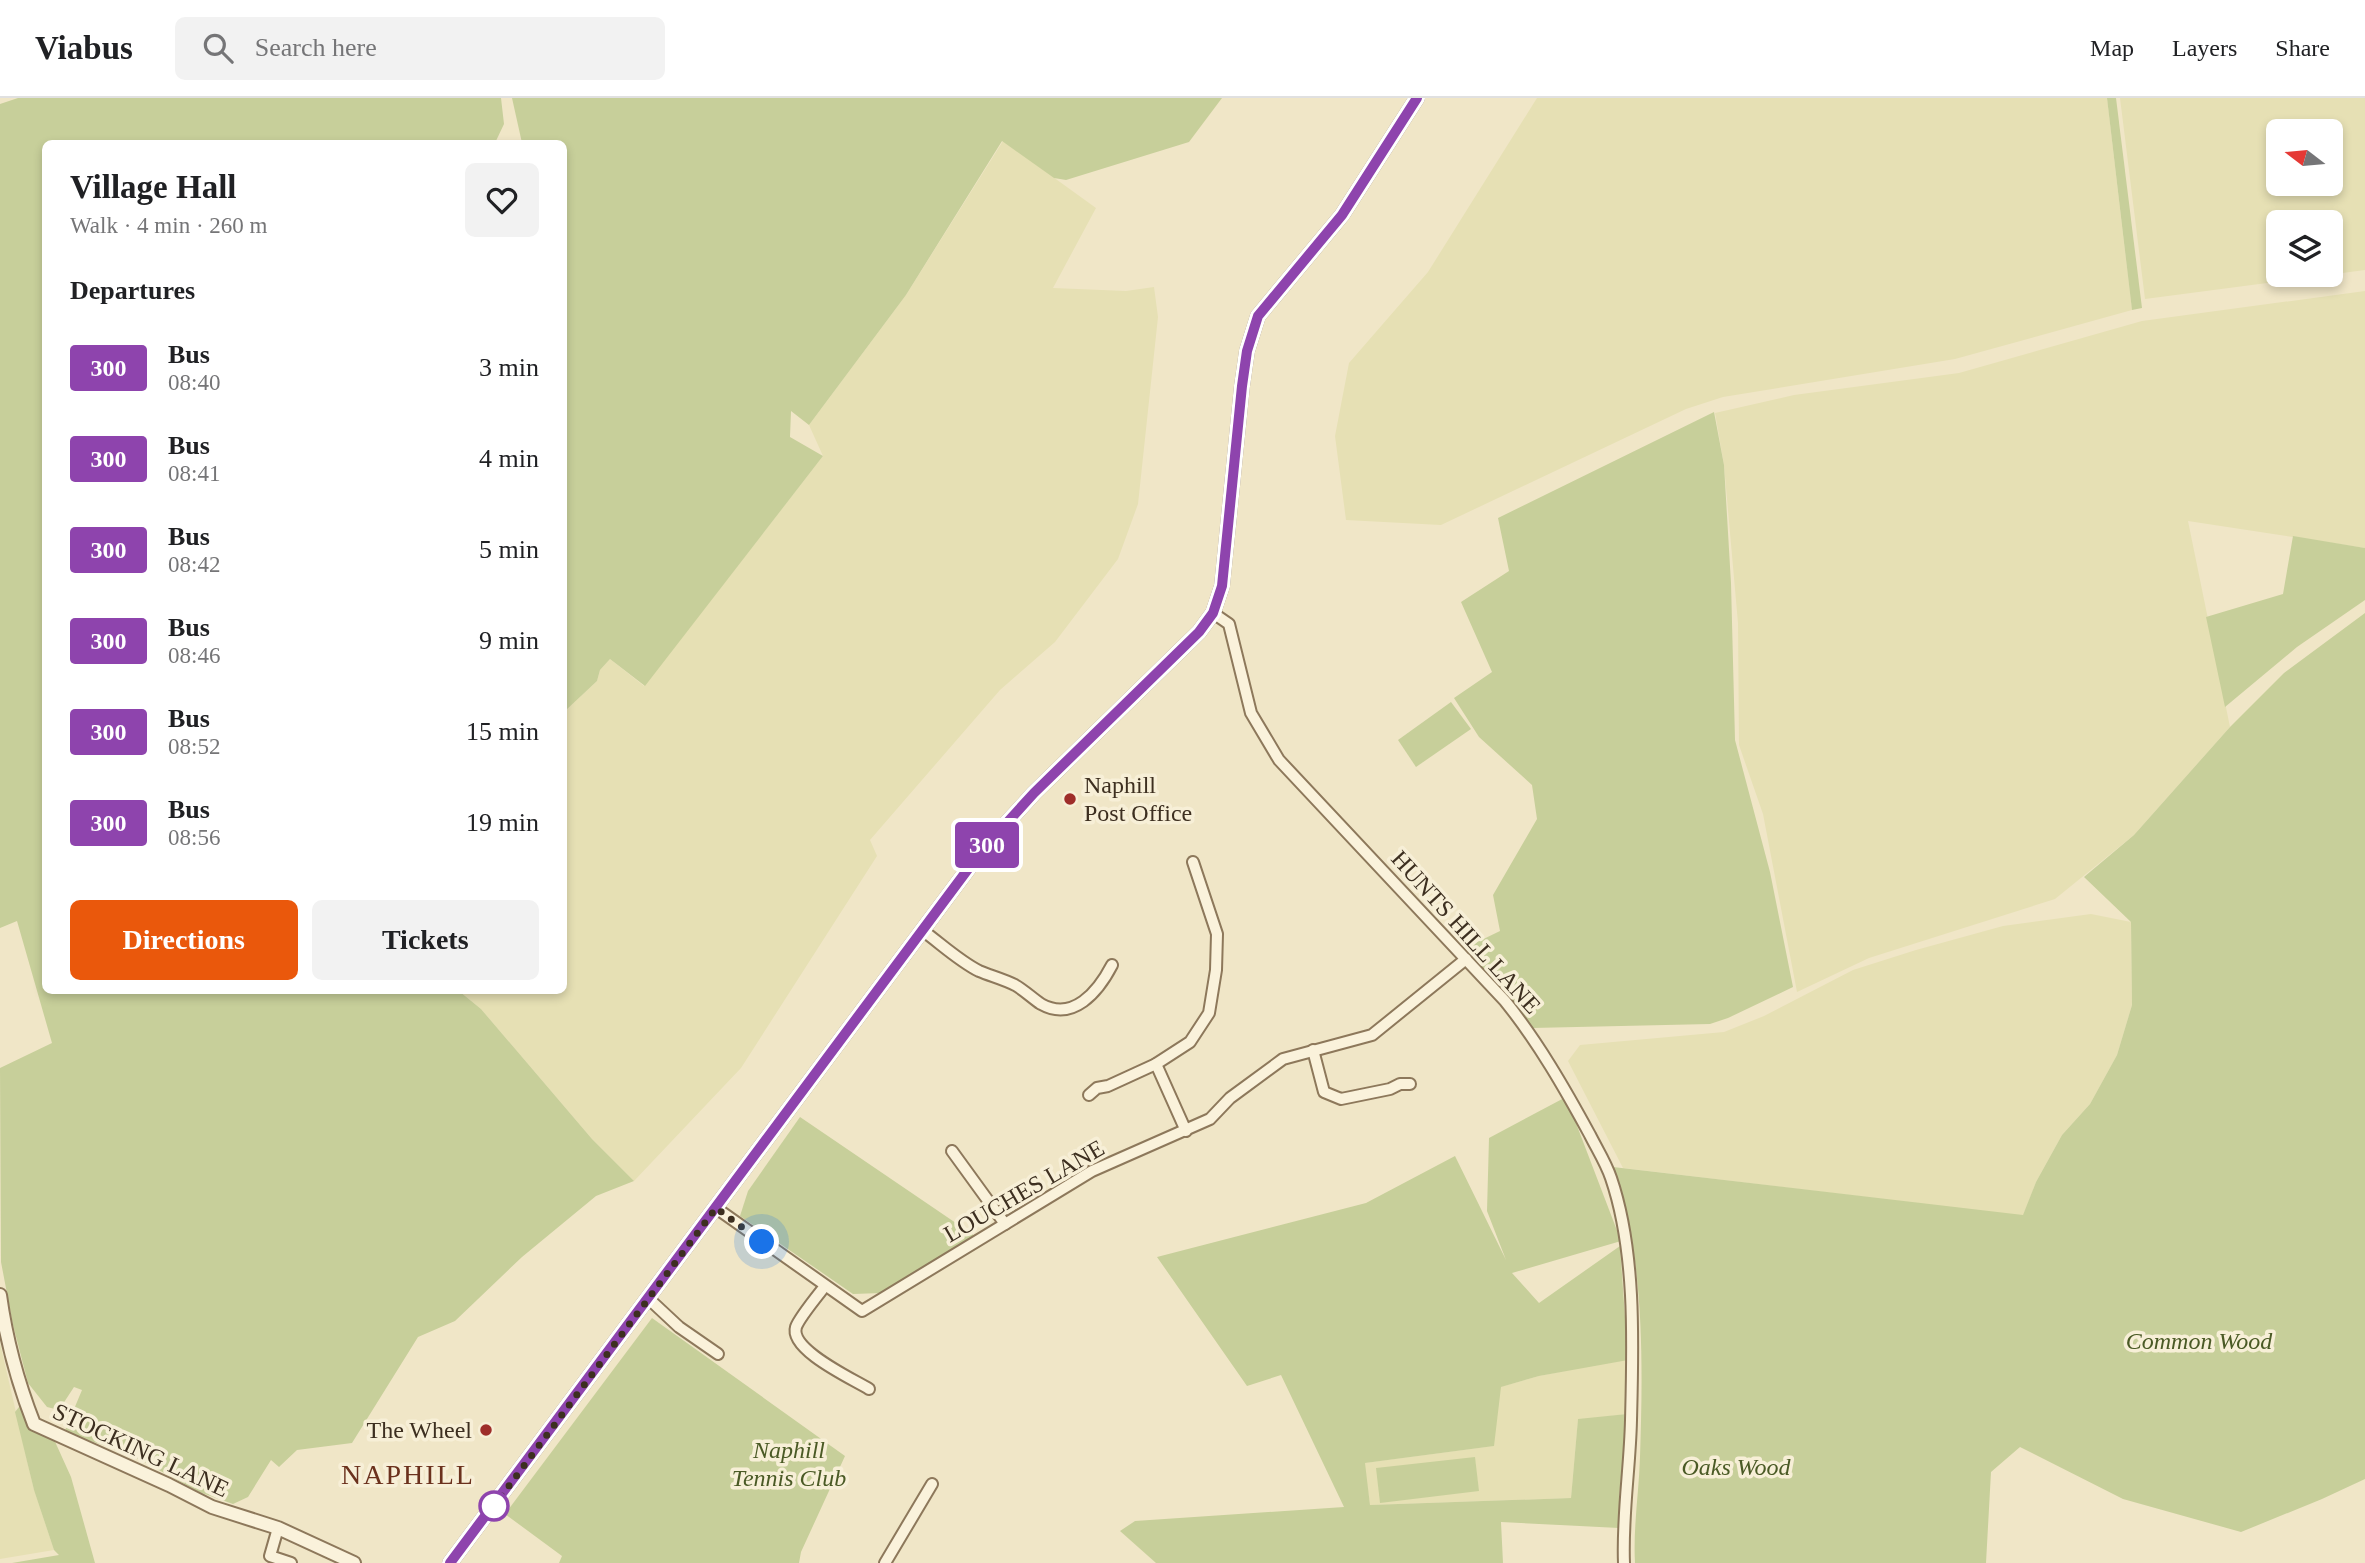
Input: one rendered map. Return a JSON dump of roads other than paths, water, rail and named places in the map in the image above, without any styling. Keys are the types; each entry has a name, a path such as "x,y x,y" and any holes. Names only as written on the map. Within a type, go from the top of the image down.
{"street":[{"path":"450,1563 983,849 1034,793 1199,632 1215,607 1222,586 1242,386 1247,351 1258,316 1342,215 1417,98"},
{"name":"HUNTS HILL LANE","path":"1215,607 1228,624 1251,713 1279,760 1526,1026 1576,1108 1611,1176 1622,1223 1628,1267 1631,1332 1631,1420 1625,1563"},
{"path":"1089,1095 1097,1088 1108,1086 1156,1064 1190,1042 1209,1013 1216,970 1217,934 1193,862"},
{"path":"922,930 979,971 1019,987 1056,1010 1072,1009 1084,1001 1103,982 1112,965"},
{"name":"LOUCHES LANE","path":"716,1208 862,1311 1092,1171 1210,1119 1230,1098 1283,1059 1372,1035 1466,959"},
{"path":"1093,973 1103,982"},
{"path":"1312,1050 1324,1092 1341,1099 1390,1089 1400,1084 1410,1084"},
{"path":"1156,1064 1186,1131"},
{"path":"952,1151 1005,1224"},
{"path":"825,1286 796,1327 796,1338 801,1346 869,1389"},
{"name":"STOCKING LANE","path":"0,1295 3,1318 23,1396 34,1424 212,1507 278,1528 354,1563"},
{"path":"649,1299 679,1327 718,1354"},
{"path":"885,1563 932,1484"},
{"path":"278,1528 270,1556 291,1563"}],"place":[{"name":"Naphill Post Office","path":"1070,799"},
{"name":"The Wheel","path":"486,1430"}],"district":[{"name":"NAPHILL","path":"408,1474"}],"park label":[{"name":"Common Wood","path":"2199,1341"},
{"name":"Naphill Tennis Club","path":"789,1464"},
{"name":"Oaks Wood","path":"1736,1467"}]}
